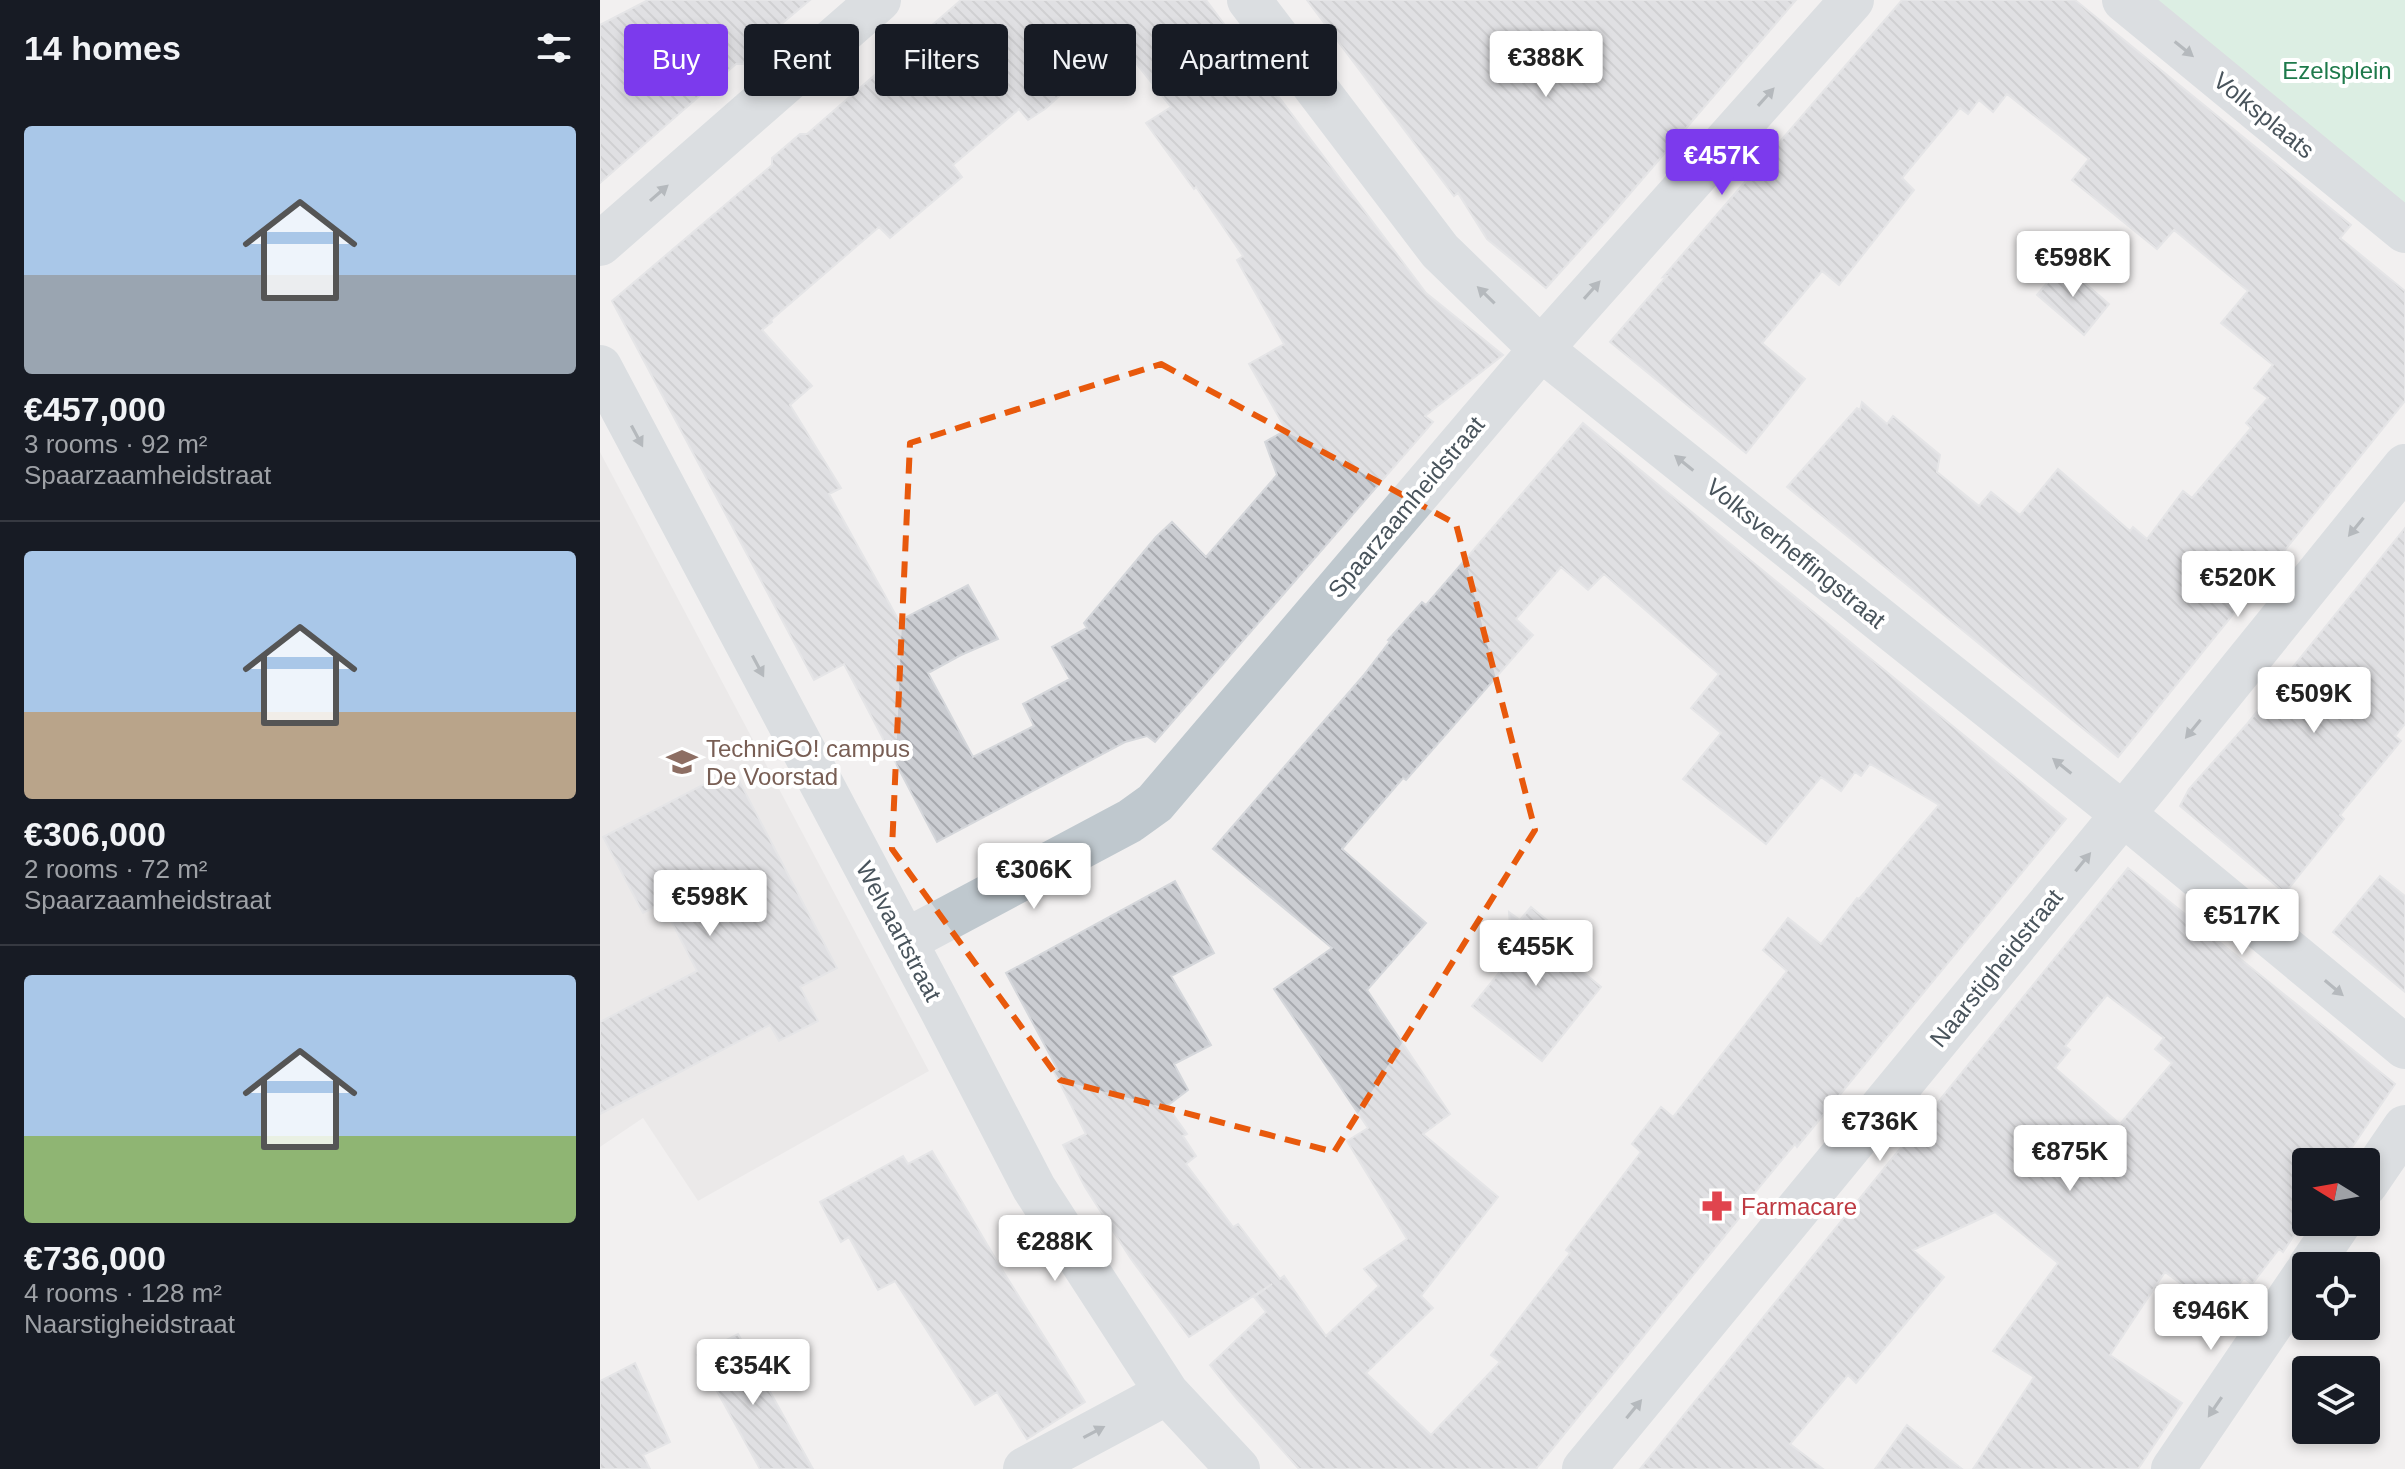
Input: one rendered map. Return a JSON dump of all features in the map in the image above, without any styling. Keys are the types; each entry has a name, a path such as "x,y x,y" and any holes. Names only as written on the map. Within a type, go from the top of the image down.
{"street":[{"path":"600,244 879,0"},
{"name":"Volksverheffingstraat","path":"1249,0 1440,251 1541,349 2123,814 2405,1047"},
{"name":"Spaarzaamheidstraat","path":"905,941 1130,821 1155,803 1541,349 1852,0"},
{"name":"Volksplaats","path":"2124,0 2405,231"},
{"name":"Welvaartstraat","path":"600,367 1034,1188 1167,1393 1238,1469"},
{"name":"Naarstigheidstraat","path":"1584,1469 2405,466"},
{"path":"2380,1164 2405,1127"},
{"path":"2173,1469 2292,1294"},
{"path":"1025,1469 1167,1393"}],"highlighted area":[{"path":"1161,364 1456,524 1535,830 1334,1152 1060,1080 892,849 910,443"}],"shaded area":[{"name":"TechniGO! campus De Voorstad","path":"600,452 929,1071 698,1201 643,1118 600,1147"}],"green space":[{"name":"Ezelsplein","path":"2147,0 2405,0 2405,214"}],"building":[{"path":"648,0 810,0 781,24 744,24 744,63 736,64 728,71 728,24 624,24 624,96 699,96 600,183 600,25"},
{"path":"961,0 1206,0 1224,24 1152,24 1152,83 1136,63 1136,24 1024,24 1024,96 1059,96 1028,120 1019,109 953,165 962,177 890,238 879,227 762,330 812,386 790,405 841,488 829,494 899,621 968,585 998,639 928,673 973,757 1034,726 1023,704 1070,679 1052,647 1087,628 1084,623 1172,522 1206,557 1277,475 1265,442 1286,430 1249,364 1284,344 1237,260 1243,256 1196,187 1194,189 1146,123 1171,107 1162,96 1278,96 1426,293 1503,355 1425,416 1433,422 1155,742 1147,736 1125,742 937,842 844,664 814,680 612,301 772,165 772,158 800,134 807,134 851,96 859,96 859,89 875,75 875,96 1008,96 1008,24 933,24"},
{"path":"1307,0 1796,0 1546,288 1487,239 1458,193 1454,196 1337,40 1337,24 1325,24"},
{"path":"1902,0 2075,0 2351,225 2340,238 2405,291 2405,401 2118,757 1787,487 1857,408 1860,410 1862,402 1887,424 1893,416 1940,455 1937,472 1979,506 1991,492 2020,515 2058,469 2130,531 2133,527 2147,539 2183,491 2192,498 2251,428 2246,423 2268,398 2254,388 2273,365 2221,323 2248,291 2174,230 2157,249 2072,180 2089,159 2007,94 1993,112 1979,100 1968,114 1960,108 1902,178 1914,190 1839,285 1822,271 1762,343 1805,379 1746,453 1610,342"},
{"path":"2063,264 2109,304 2084,335 2037,295"},
{"path":"1583,423 2066,819 1797,1147 1795,1144 1737,1214 1740,1217 1536,1469 1299,1469 1210,1365 1266,1312 1254,1297 1272,1284 1189,1337 1131,1259 1085,1187 1063,1145 1086,1134 1054,1072 1058,1070 1006,973 1175,881 1214,953 1171,976 1211,1045 1174,1064 1188,1090 1167,1106 1187,1134 1183,1136 1196,1156 1186,1164 1233,1227 1238,1224 1280,1279 1284,1276 1326,1336 1379,1286 1364,1269 1407,1239 1347,1141 1368,1128 1274,989 1332,948 1213,849 1363,676 1388,640 1422,602 1426,605","holes":["1561,567 1588,590 1604,574 1719,674 1691,708 1721,733 1683,779 1766,844 1821,777 1841,791 1855,772 1861,776 1870,764 1939,805 1821,944 1788,918 1763,950 1787,971 1673,1117 1661,1107 1632,1144 1641,1152 1566,1250 1570,1253 1491,1355 1500,1362 1431,1435 1366,1373 1433,1308 1421,1296 1498,1197 1423,1134 1450,1114 1367,990 1426,923 1342,849 1533,635 1516,619"]},
{"path":"2405,528 2405,724 2395,736 2401,741 2340,815 2344,819 2285,893 2180,806 2189,789 2247,724"},
{"path":"733,769 837,968 800,987 818,1021 779,1041 770,1025 600,1114 600,1022 697,971 662,903 643,913 603,837"},
{"path":"2128,868 2395,1084 2352,1148 2292,1148 2294,1236 2283,1252 2279,1249 2252,1284 2244,1278 2218,1311 2165,1272 2110,1355 2182,1403 2138,1469 1973,1469 2034,1377 1993,1351 2058,1263 1995,1212 1913,1250 1944,1277 1856,1383 1848,1375 1790,1444 1823,1469 1640,1469","holes":["2107,995 2164,1038 2155,1049 2172,1063 2120,1124 2055,1068 2070,1050 2065,1046"]},
{"path":"2380,876 2405,896 2405,992 2333,932"},
{"path":"1531,907 1559,930 1548,943 1601,987 1542,1061 1472,1006 1512,957 1509,912 1520,920"},
{"path":"932,1151 1085,1402 1027,1439 997,1392 975,1405 895,1281 878,1290 849,1237 841,1242 820,1202 903,1156 908,1164"},
{"path":"738,1334 813,1469 760,1469 697,1355"},
{"path":"635,1363 670,1442 643,1455 650,1469 600,1469 600,1381"},
{"path":"1907,1425 1962,1469 1875,1469"}],"place":[{"name":"TechniGO! campus De Voorstad","path":"682,762"},
{"name":"Farmacare","path":"1717,1206"}]}
